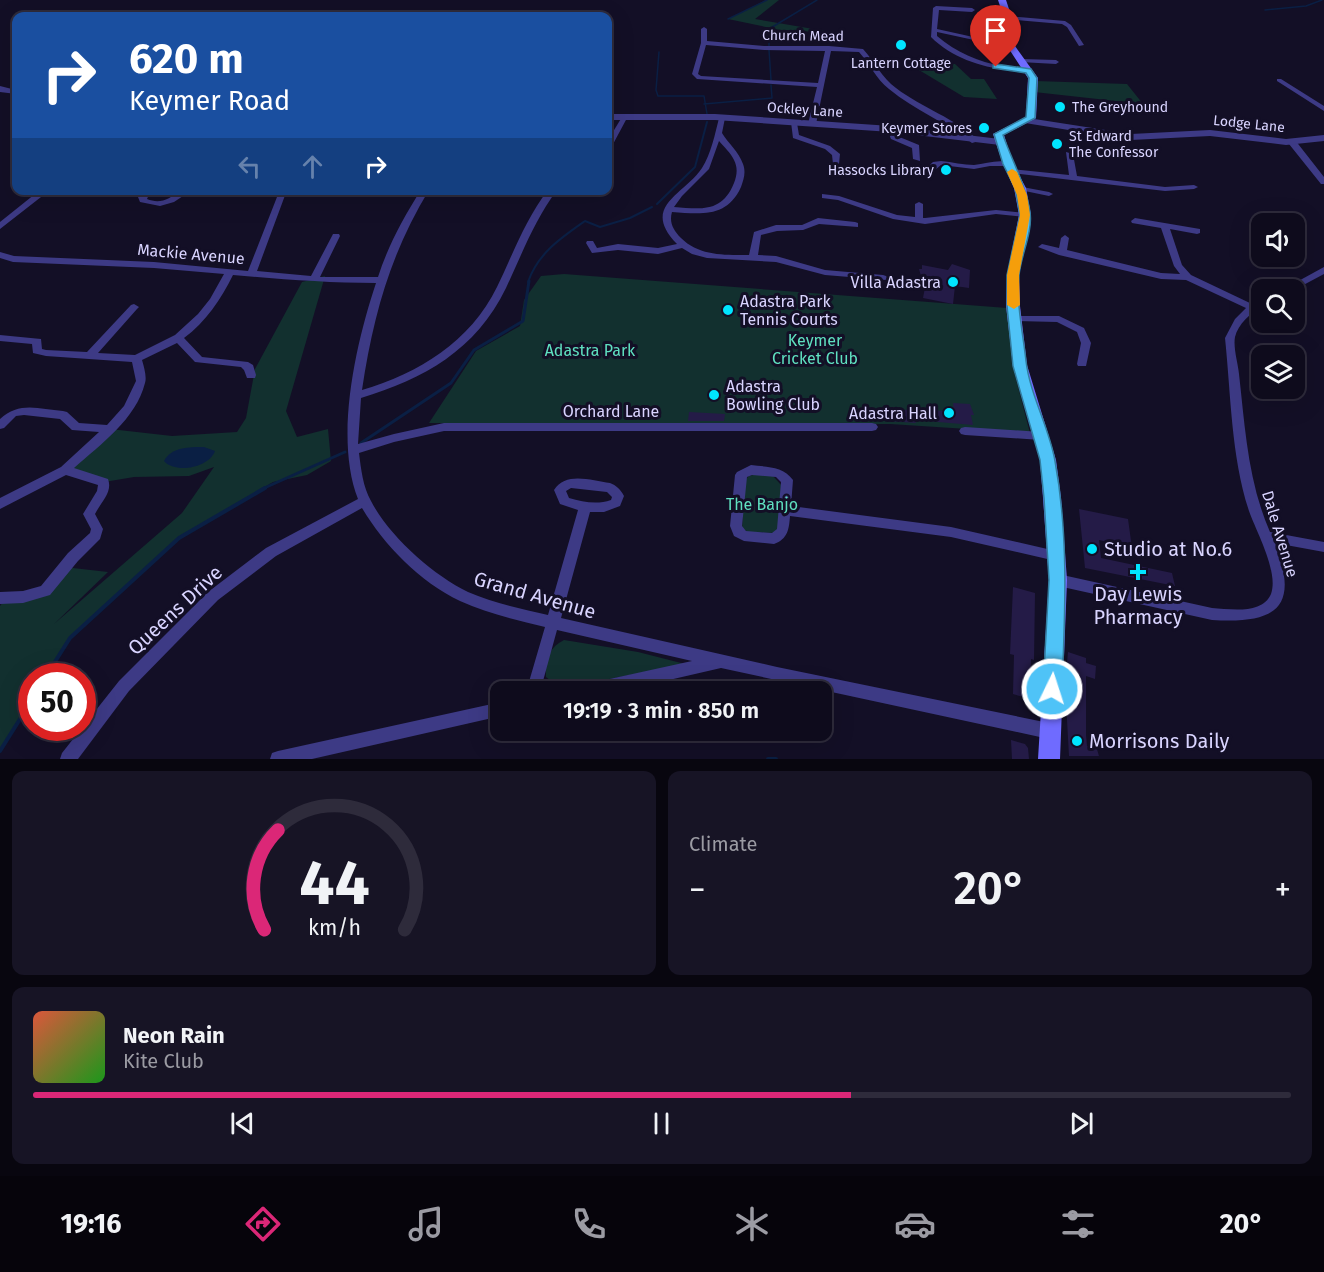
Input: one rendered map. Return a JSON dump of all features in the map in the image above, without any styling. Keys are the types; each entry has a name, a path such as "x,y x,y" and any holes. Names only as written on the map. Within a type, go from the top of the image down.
{"main road":[{"path":"1002,0 1008,18 1011,46 1034,83 1031,115 1028,121 998,134 1020,188 1025,215 1013,275 1015,319 1020,366 1048,460 1058,580 1049,759"}],"street":[{"path":"972,9 936,8 934,37 950,49 994,66 1028,70"},
{"path":"1008,18 1063,22 1069,26 1081,45"},
{"path":"704,29 704,43 695,74 699,78 822,85"},
{"path":"934,30 1011,46"},
{"name":"Church Mead","path":"704,43 764,48 861,50 880,77 894,90 957,126 975,141"},
{"path":"812,124 829,48"},
{"path":"963,50 993,61 994,66"},
{"path":"1022,61 1056,62"},
{"path":"1279,80 1324,109"},
{"name":"Ockley Lane","path":"612,117 722,118 891,129 975,141 1000,142"},
{"path":"612,139 624,118"},
{"path":"722,118 719,134 713,144 707,166 693,182 678,193 666,218 668,225 683,245 712,256 782,260 833,273 883,279"},
{"name":"Lodge Lane","path":"1028,121 1131,137 1210,133 1292,142 1324,138"},
{"path":"793,123 796,136 831,148 836,154 836,162"},
{"path":"891,129 894,137 916,147 917,159"},
{"path":"670,209 715,210 723,207 734,192 741,175 741,166 719,134"},
{"path":"1292,142 1324,183"},
{"path":"1069,154 1073,178"},
{"path":"926,173 936,164 941,163 1010,168 1165,189 1194,187"},
{"path":"1020,188 1049,194"},
{"path":"0,226 40,195"},
{"path":"143,195 143,200 151,204 172,200 180,195"},
{"path":"251,275 281,195"},
{"name":"Grand Avenue","path":"421,195 401,229 380,280 367,325 355,396 353,450 356,474 365,501 392,536 425,570 457,593 486,604 553,622 721,662 1049,732"},
{"path":"355,396 387,388 415,375 452,352 464,341 485,318 527,229 550,195"},
{"path":"825,196 838,198 896,218 944,220 996,212 1025,215"},
{"path":"919,204 919,220"},
{"path":"753,258 757,234 761,232 777,228 803,227 818,221 855,225"},
{"path":"1135,222 1197,231"},
{"path":"1165,226 1178,266 1188,277"},
{"path":"314,279 336,236"},
{"path":"1062,253 1065,238"},
{"path":"594,250 618,247 658,251 683,245"},
{"path":"1042,247 1161,276 1188,277 1251,303"},
{"name":"Mackie Avenue","path":"0,255 13,259 154,265 251,275 380,280"},
{"path":"1305,280 1324,270"},
{"path":"0,338 37,341 37,351 61,355 137,359 146,352 178,338 213,302 229,273"},
{"path":"89,356 134,307"},
{"name":"Dale Avenue","path":"1058,580 1187,609 1235,615 1253,613 1266,608 1275,600 1279,588 1278,572 1248,486 1230,338 1238,320 1251,309"},
{"path":"1015,319 1059,319 1081,330 1086,343 1082,364"},
{"path":"178,338 199,360 244,364 249,368 251,375"},
{"path":"0,504 65,470 110,429 129,408 141,381 137,359"},
{"path":"0,411 63,415 76,427 110,429"},
{"path":"0,425 13,413"},
{"name":"Orchard Lane","path":"353,450 444,427 872,427"},
{"path":"965,431 1041,436"},
{"path":"0,598 23,597 45,591 73,557 96,535 97,530 89,514 93,503 103,492 104,482 65,470"},
{"path":"751,470 783,475 787,480 785,510 783,531 779,537 744,536 738,532 736,526 741,475 751,470"},
{"name":"Queens Drive","path":"68,759 124,686 213,596 271,552 365,501"},
{"path":"536,681 585,508"},
{"path":"785,510 951,532 1056,556"},
{"path":"1264,536 1324,547"},
{"path":"633,681 721,662"},
{"path":"278,759 490,711"}],"green space":[{"path":"766,0 779,0 755,19 831,32 785,31 728,19"},
{"path":"909,64 955,64 971,79 984,79 997,99 964,97"},
{"path":"1035,81 1127,84 1143,104 1034,92"},
{"name":"Adastra Park","path":"564,274 1007,308 1012,364 1030,433 890,424 429,423 476,351 520,326 524,300 541,276"},
{"path":"325,276 286,411 297,437 328,429 331,461 307,475 273,482 179,538 70,638 54,663 18,663 18,721 0,751 0,606 6,598 34,595 64,567 108,572 54,624 182,513 214,467 189,476 134,477 104,482 65,470 110,429 172,436 237,432 246,418 255,369 302,282"},
{"name":"The Banjo","path":"757,474 773,476 782,486 779,529 776,533 748,532 742,528 745,480"},
{"path":"564,640 638,652 685,664 599,681 551,681 546,677 546,665 551,651"}],"water":[{"path":"204,447 215,451 212,457 199,465 183,468 169,465 164,461 176,450"}],"building":[{"name":"Villa Adastra","path":"952,264 970,270 969,288 955,286 953,304 923,298 927,277 921,276 919,269 922,269 922,265 948,270"},
{"path":"953,403 970,404 974,415 971,415 973,425 915,420 916,423 872,420 870,409 954,411"},
{"name":"Adastra Bowling Club","path":"689,412 725,414 724,421 688,421"},
{"path":"1079,509 1128,519 1132,548 1099,540 1101,558 1172,573 1175,586 1085,568"},
{"path":"1013,587 1035,593 1034,660 1031,659 1030,699 1013,694 1014,655 1010,654"},
{"path":"1068,652 1086,658 1086,663 1096,666 1095,679 1086,676 1086,735 1087,746 1096,746 1099,756 1069,756 1065,684"},
{"path":"1011,740 1025,744 1028,748 1029,759 1012,759"}],"waterway":[{"path":"728,19 767,0"},
{"path":"769,46 769,29 817,0"},
{"path":"1265,10 1306,6 1322,0"},
{"path":"769,50 771,80"},
{"path":"659,52 656,90 658,96 704,96 705,104"},
{"path":"705,104 772,98 771,85"},
{"path":"705,104 707,114"},
{"path":"657,204 695,167 707,122"},
{"path":"528,282 544,254 585,221 600,227 630,218 652,207"},
{"path":"361,443 451,383 474,350 523,321 529,281"},
{"path":"262,489 345,452"},
{"path":"54,663 70,638 179,538 265,488"},
{"path":"0,751 18,722"},
{"path":"768,759 776,759"}],"slow traffic":[{"path":"1012,172 1020,188 1025,215 1013,275 1014,305"}],"place":[{"name":"Lantern Cottage","path":"901,45"},
{"name":"The Greyhound","path":"1060,107"},
{"name":"Keymer Stores","path":"984,128"},
{"name":"St Edward The Confessor","path":"1057,144"},
{"name":"Hassocks Library","path":"946,170"},
{"name":"Villa Adastra","path":"953,282"},
{"name":"Adastra Park Tennis Courts","path":"728,310"},
{"name":"Adastra Bowling Club","path":"714,395"},
{"name":"Adastra Hall","path":"949,413"},
{"name":"Studio at No.6","path":"1092,549"},
{"name":"Day Lewis Pharmacy","path":"1138,572"},
{"name":"Morrisons Daily","path":"1077,741"}],"route":[{"path":"996,67 1028,70 1034,83 1031,115 1028,121 998,134 1008,164 1020,188 1025,215 1013,275 1014,306 1020,366 1048,460 1052,498 1058,612 1052,689"}],"park label":[{"name":"Keymer Cricket Club","path":"815,349"}]}
